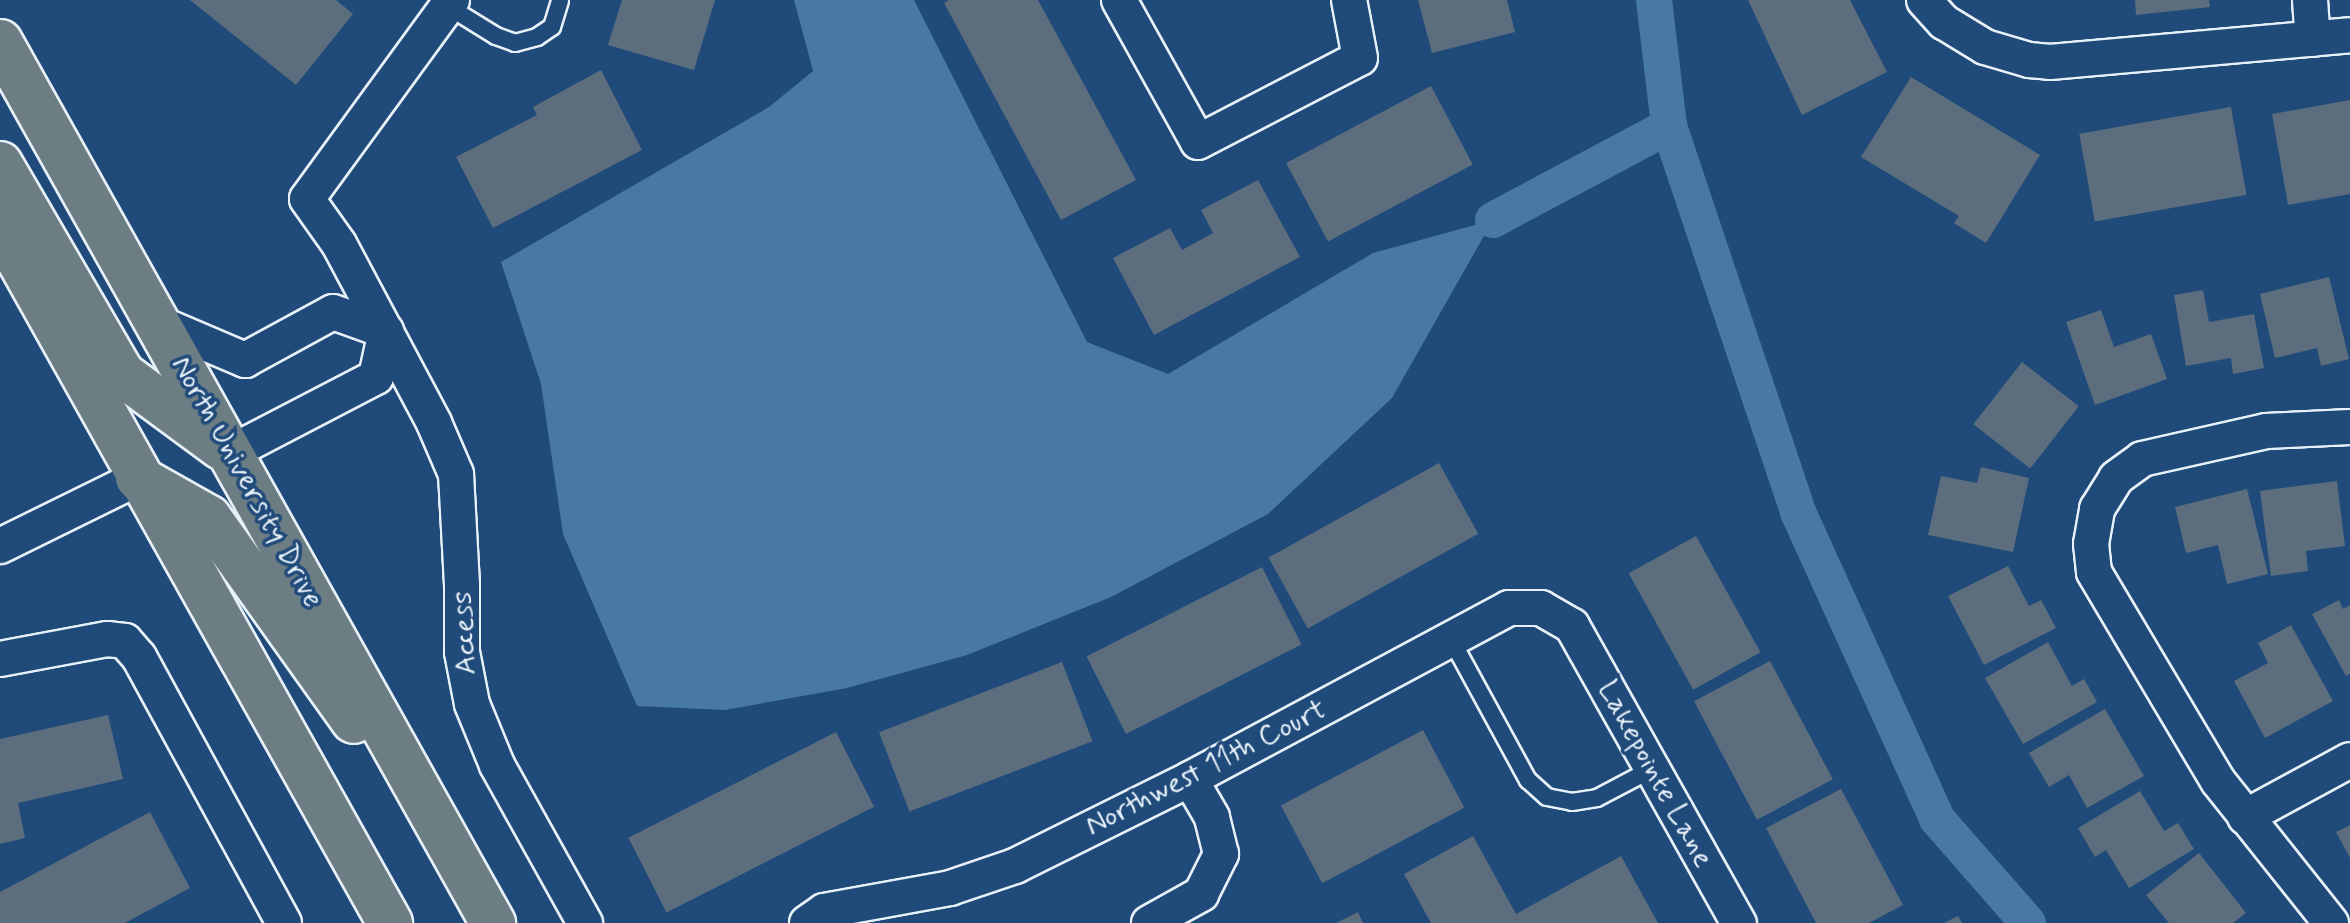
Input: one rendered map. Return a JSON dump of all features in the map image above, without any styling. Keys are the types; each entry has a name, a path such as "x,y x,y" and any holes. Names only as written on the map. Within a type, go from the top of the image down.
{"main road":[{"name":"North University Drive","path":"0,42 493,923"},
{"path":"0,164 122,374 230,453"},
{"path":"0,226 138,478 390,923"},
{"path":"138,478 209,518 390,772 434,813"}],"street":[{"path":"1119,0 1198,142 1360,58 1349,0"},
{"path":"2310,0 2313,39"},
{"name":"Access","path":"447,2 307,199 339,244 386,331 456,474 462,652 472,704 497,765 585,923"},
{"path":"1934,11 1985,47 2029,60 2050,62 2350,35"},
{"path":"158,323 245,360 333,312 386,331 376,377 230,453"},
{"path":"2331,923 2218,781 2094,572 2091,544 2097,509 2116,478 2142,459 2266,431 2350,427"},
{"path":"0,546 138,478"},
{"name":"Northwest 11th Court","path":"816,917 950,888 1015,866 1190,779 1509,608 1541,608 1572,626"},
{"name":"Lakepointe Lane","path":"1572,626 1739,923"},
{"path":"0,659 107,639 125,641 139,657 284,923"},
{"path":"2245,817 2350,760"},
{"path":"1149,923 1201,894 1221,854 1212,817 1190,779"}],"lane":[{"path":"447,2 496,36 515,43 537,37 552,27 560,0"},
{"path":"1451,639 1528,780 1547,797 1572,802 1597,798 1652,769"}],"water":[{"path":"794,0 914,0 1087,342 1168,374 1373,253 1493,220 1392,398 1268,514 1111,597 967,655 847,688 725,710 637,706 563,534 541,384 501,262 769,107 813,71"}],"building":[{"path":"190,0 336,0 353,14 296,85"},
{"path":"622,0 715,0 694,70 608,45"},
{"path":"949,0 1038,0 1136,180 1061,220 944,3"},
{"path":"1418,0 1507,0 1515,32 1432,53"},
{"path":"1748,0 1850,0 1887,72 1802,115"},
{"path":"2135,0 2209,0 2210,7 2136,15"},
{"path":"601,70 642,150 493,228 456,157 537,115 533,107"},
{"path":"1911,77 2040,155 1986,243 1954,223 1959,216 1861,157"},
{"path":"1431,86 1473,165 1328,242 1286,163"},
{"path":"2350,100 2350,194 2288,205 2272,114"},
{"path":"2231,107 2246,195 2095,221 2079,134"},
{"path":"1258,180 1300,257 1154,335 1113,258 1170,228 1182,250 1213,233 1201,210"},
{"path":"2329,277 2349,359 2321,366 2317,348 2275,358 2260,294"},
{"path":"2203,290 2209,322 2254,314 2264,368 2233,374 2231,358 2186,366 2174,295"},
{"path":"2101,310 2114,347 2151,334 2167,379 2095,405 2066,322"},
{"path":"2022,362 2079,406 2030,469 1973,424"},
{"path":"1439,463 1478,534 1308,628 1268,558"},
{"path":"1981,467 2029,478 2013,552 1928,535 1941,476 1977,483"},
{"path":"2337,481 2345,546 2306,551 2308,571 2271,576 2260,491"},
{"path":"2247,489 2268,574 2227,584 2218,545 2186,553 2175,507"},
{"path":"1696,536 1760,652 1693,690 1629,573"},
{"path":"2008,566 2029,606 2041,600 2056,628 1984,665 1948,596"},
{"path":"1262,567 1301,645 1126,734 1086,656"},
{"path":"2339,600 2343,609 2350,605 2350,674 2346,676 2312,614"},
{"path":"2291,625 2333,701 2265,738 2234,681 2268,663 2258,643"},
{"path":"2048,642 2072,686 2084,679 2097,702 2023,744 1985,678"},
{"path":"1770,661 1833,779 1757,820 1694,701"},
{"path":"1062,662 1092,741 909,812 879,732"},
{"path":"2105,709 2144,776 2087,808 2069,775 2049,787 2029,753"},
{"path":"108,715 123,779 18,803 25,838 0,844 0,739"},
{"path":"1423,730 1464,808 1322,883 1281,806"},
{"path":"836,732 874,807 667,913 628,838"},
{"path":"1841,789 1903,905 1869,923 1816,923 1766,828"},
{"path":"2140,791 2164,831 2178,823 2194,849 2129,888 2106,850 2095,857 2078,828"},
{"path":"150,812 190,888 125,923 0,923 0,892"},
{"path":"2350,825 2350,858 2336,832"},
{"path":"1473,836 1516,914 1621,856 1658,923 1431,923 1404,874"},
{"path":"2199,853 2246,913 2233,923 2169,923 2146,895"},
{"path":"1358,912 1363,923 1336,923"},
{"path":"1958,916 1962,923 1944,923"}],"waterway":[{"path":"1654,0 1669,126 1798,512 1937,819 2028,923"},
{"path":"1493,220 1669,126"}]}
